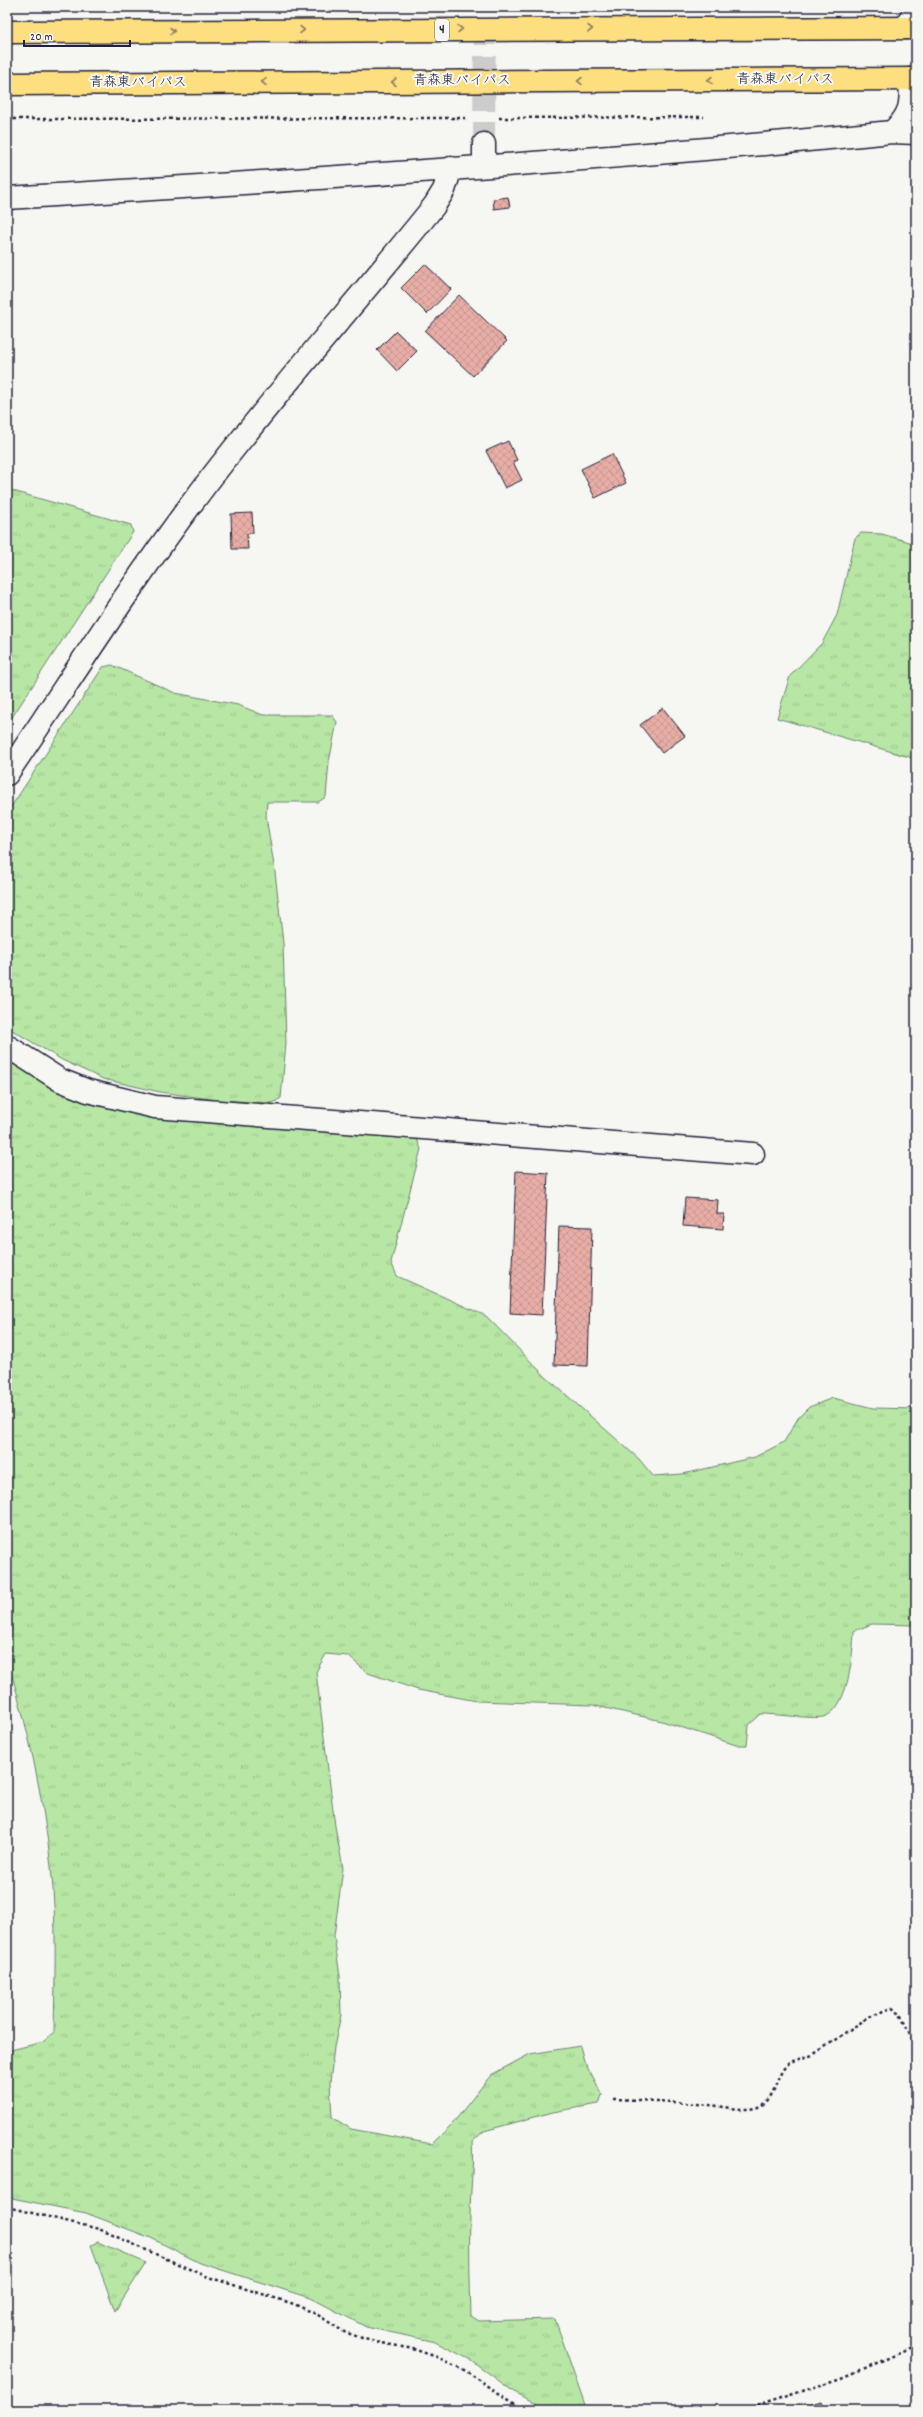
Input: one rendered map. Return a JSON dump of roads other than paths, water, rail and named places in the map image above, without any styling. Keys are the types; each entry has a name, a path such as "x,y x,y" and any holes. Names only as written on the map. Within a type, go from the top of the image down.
{"highway":[{"name":"4","path":"7,32 911,28"},
{"name":"青森東バイパス","path":"7,84 913,79"}],"street":[{"path":"911,28 916,7"},
{"path":"892,132 904,122 910,108 913,79"},
{"path":"7,198 352,177 451,168 660,154 892,132 916,133"},
{"path":"484,144 484,166"},
{"path":"7,774 142,575 200,493 274,397 434,206 444,190 451,168"},
{"path":"7,1046 60,1080 88,1091 155,1107 753,1154"}],"tunnel":[{"path":"484,144 485,7"}]}
